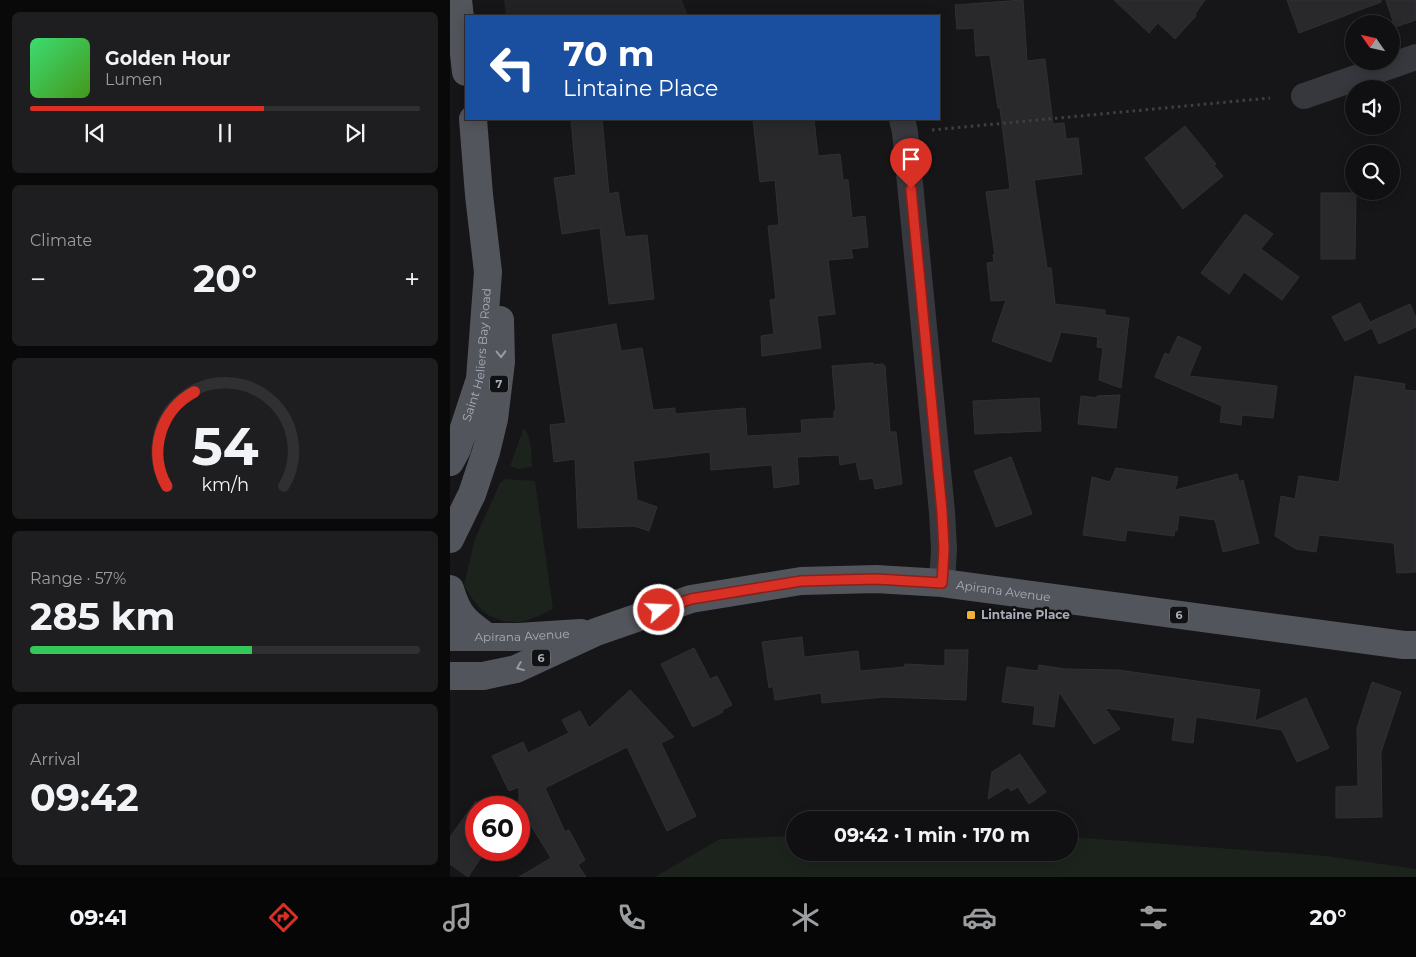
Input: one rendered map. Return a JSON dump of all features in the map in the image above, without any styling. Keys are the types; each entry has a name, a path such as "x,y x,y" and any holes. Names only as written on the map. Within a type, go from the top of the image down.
{"main road":[{"path":"458,0 465,63"},
{"name":"Saint Heliers Bay Road","path":"452,460 480,379 488,272 473,120"},
{"name":"Saint Heliers Bay Road","path":"450,539 472,494 486,452 494,419 501,362 500,303 488,272"},
{"name":"7","path":"450,562 472,494"},
{"name":"Apirana Avenue","path":"450,676 483,676 516,670 596,632 691,599 801,581 876,579 942,583 1404,645 1416,645"},
{"path":"450,589 455,604 463,618 487,637"},
{"name":"Apirana Avenue","path":"450,637 518,637 596,632"},
{"name":"6","path":"450,687 483,676"}],"street":[{"path":"1304,96 1416,57"},
{"path":"902,120 906,142 942,512 944,549 942,583"}],"path":[{"path":"930,130 1270,98"}],"shaded area":[{"path":"504,0 682,0 688,15 506,15"},
{"path":"524,428 530,442 532,467 519,469 510,466"},
{"path":"505,479 535,481 553,609 534,618 518,622 496,619 484,612 476,604 464,585 475,539 500,483"},
{"path":"786,836 786,861 1078,861 1078,838 1326,856 1416,869 1416,877 655,877 720,839"}],"building":[{"path":"1023,0 1027,61 1045,59 1053,124 1064,123 1066,139 1078,138 1082,174 1034,180 1047,268 1051,268 1055,304 1105,310 1105,315 1129,318 1121,388 1099,380 1103,348 1097,347 1098,337 1061,332 1051,362 992,341 1006,300 991,301 987,263 994,262 993,255 995,255 986,192 1010,189 1000,108 998,108 990,55 976,56 974,28 957,29 955,5"},
{"path":"1114,0 1205,0 1195,14 1196,16 1175,39 1158,23 1149,33"},
{"path":"1287,0 1381,0 1381,2 1299,33"},
{"path":"1386,0 1416,0 1416,20 1400,25 1400,15 1391,15"},
{"path":"571,120 602,120 609,194 618,192 625,237 647,235 654,299 609,304 600,228 562,234 554,178 576,175"},
{"path":"753,120 814,120 818,156 840,154 843,180 848,180 852,218 865,216 868,247 851,249 853,258 828,260 835,314 817,316 821,348 762,356 761,336 774,334 770,300 776,299 768,226 779,225 775,180 760,182"},
{"path":"1185,126 1216,164 1214,166 1223,176 1183,209 1145,158"},
{"path":"1321,193 1345,193 1345,200 1356,200 1355,259 1321,259"},
{"path":"1245,214 1273,234 1261,249 1299,277 1282,300 1244,272 1229,294 1201,273"},
{"path":"1360,303 1370,322 1410,304 1416,318 1416,327 1379,344 1372,328 1345,341 1332,317"},
{"path":"616,324 621,351 642,348 653,410 675,408 675,414 745,408 747,436 802,433 801,420 834,418 834,411 836,411 832,366 883,364 885,366 890,432 896,432 902,484 875,489 873,478 860,480 856,462 840,465 839,455 797,457 799,484 774,488 772,465 711,470 710,452 633,461 637,500 657,507 649,531 634,526 578,528 575,459 554,462 550,425 566,423 552,335"},
{"path":"1178,336 1201,347 1189,376 1277,386 1273,418 1242,415 1241,425 1220,422 1222,406 1155,377 1165,353 1169,355"},
{"path":"1355,376 1405,384 1404,390 1416,391 1416,572 1397,573 1394,543 1319,535 1316,552 1296,549 1275,536 1281,496 1295,499 1299,476 1339,482"},
{"path":"1120,395 1116,428 1078,424 1081,396 1097,398 1097,396"},
{"path":"1039,398 1041,431 975,434 973,401"},
{"path":"1011,457 1032,514 996,527 974,471"},
{"path":"1116,468 1178,477 1175,490 1237,474 1239,482 1243,480 1259,543 1223,552 1215,520 1179,515 1177,531 1175,530 1174,536 1127,530 1125,541 1083,535 1092,477 1110,482"},
{"path":"802,637 804,657 858,651 860,671 905,667 905,664 945,666 945,650 968,650 966,700 884,697 822,703 821,693 775,700 773,686 769,688 762,642"},
{"path":"694,648 710,679 717,676 732,705 722,710 723,712 693,727 661,664"},
{"path":"1039,665 1064,669 1118,670 1260,690 1255,721 1306,698 1329,748 1297,762 1282,730 1196,717 1193,743 1172,740 1175,718 1105,708 1120,729 1094,744 1059,692 1054,727 1033,724 1035,706 1002,702 1007,667 1038,671"},
{"path":"1372,682 1401,692 1381,752 1382,817 1336,818 1336,787 1358,786 1357,728"},
{"path":"630,690 674,737 661,743 696,816 667,831 627,747 545,788 565,832 569,830 585,860 578,865 586,877 519,877 551,858 530,824 530,796 519,796 519,787 509,791 492,756 523,742 528,753 569,733 562,720 580,711 589,728"},
{"path":"1020,754 1046,792 1029,804 1018,787 1011,791 1008,787 988,799 992,772"},
{"path":"465,816 465,861 479,861 468,877 450,864 450,837"}],"place":[{"name":"Lintaine Place","path":"971,615"}],"route":[{"path":"659,610 691,599 801,581 876,579 942,583 944,561 942,512 911,189"}]}
